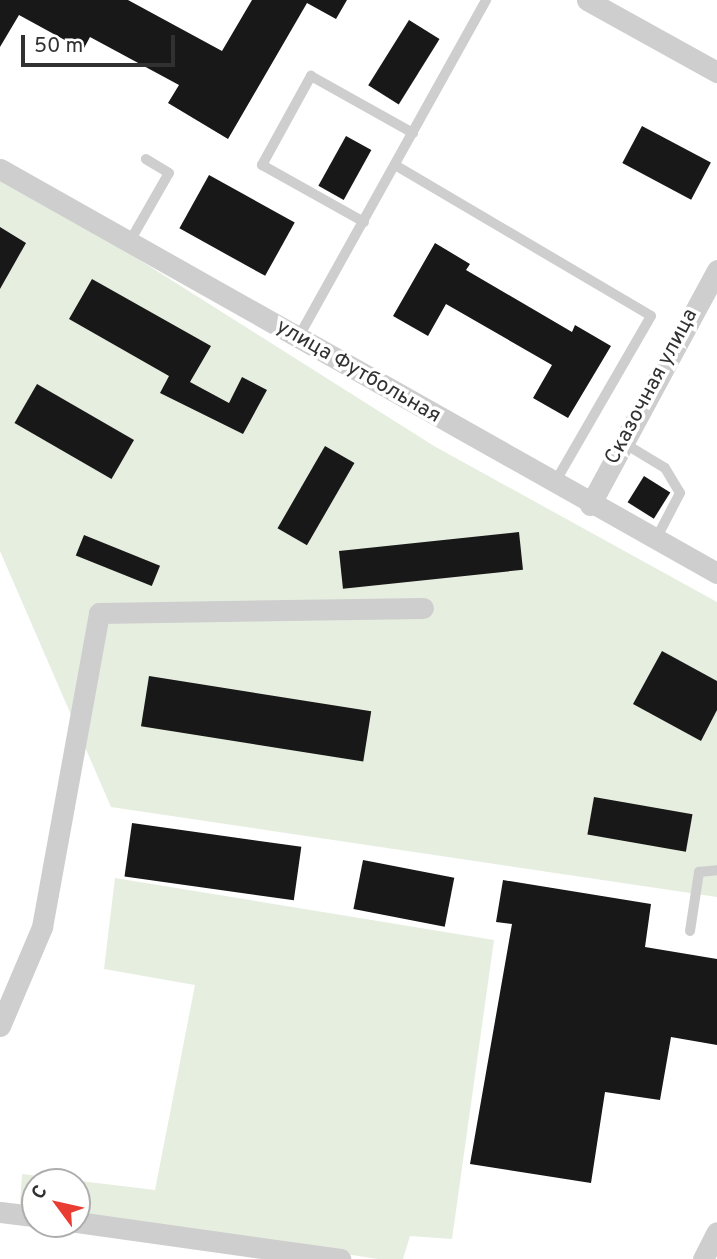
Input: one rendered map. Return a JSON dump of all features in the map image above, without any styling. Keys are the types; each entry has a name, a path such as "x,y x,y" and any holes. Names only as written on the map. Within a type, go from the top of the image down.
{"street":[{"path":"587,0 717,72"},
{"name":"улица Футбольная","path":"0,169 554,485 717,573"},
{"name":"Сказочная улица","path":"590,505 717,270"},
{"path":"0,1026 42,927 99,613 423,608"},
{"path":"0,1212 21,1214"},
{"path":"91,1224 340,1259"},
{"path":"704,1259 717,1233"}],"lane":[{"path":"298,338 486,0"},
{"path":"364,222 262,165 312,76 413,133"},
{"path":"130,241 169,173 146,159"},
{"path":"395,165 651,316 554,485"},
{"path":"622,442 665,468 680,493 656,539"},
{"path":"690,931 699,873 717,870"}],"shaded area":[{"path":"0,180 100,235 434,446 717,602 717,897 111,807 0,551"},
{"path":"115,878 494,940 452,1239 410,1236 403,1259 378,1259 91,1215 91,1182 155,1190 195,985 104,969"}],"building":[{"path":"0,0 128,0 222,51 252,0 347,0 336,19 307,3 228,139 168,103 179,85 90,37 83,50 19,15 0,47"},
{"path":"409,20 440,39 399,104 368,85"},
{"path":"642,126 711,163 691,200 622,163"},
{"path":"346,136 371,150 344,200 318,186"},
{"path":"209,175 295,223 265,276 179,228"},
{"path":"0,227 26,243 0,289"},
{"path":"435,243 470,264 466,270 572,332 575,325 611,346 568,418 533,398 552,365 446,304 428,336 393,316"},
{"path":"92,279 211,346 190,382 229,403 242,377 267,390 243,434 160,393 169,376 69,319"},
{"path":"37,384 134,440 111,479 14,423"},
{"path":"325,446 354,463 307,545 278,528"},
{"path":"644,476 670,492 654,519 628,502"},
{"path":"519,532 523,570 343,589 339,551"},
{"path":"84,535 160,566 152,586 76,555"},
{"path":"662,651 717,681 717,710 701,741 633,704"},
{"path":"149,676 371,711 363,762 141,726"},
{"path":"594,797 692,814 686,852 587,834"},
{"path":"132,823 301,847 294,900 124,876"},
{"path":"363,860 454,878 445,927 353,909"},
{"path":"503,880 651,904 645,947 717,959 717,1045 671,1037 660,1100 605,1092 591,1183 470,1164 512,924 496,922"}]}
